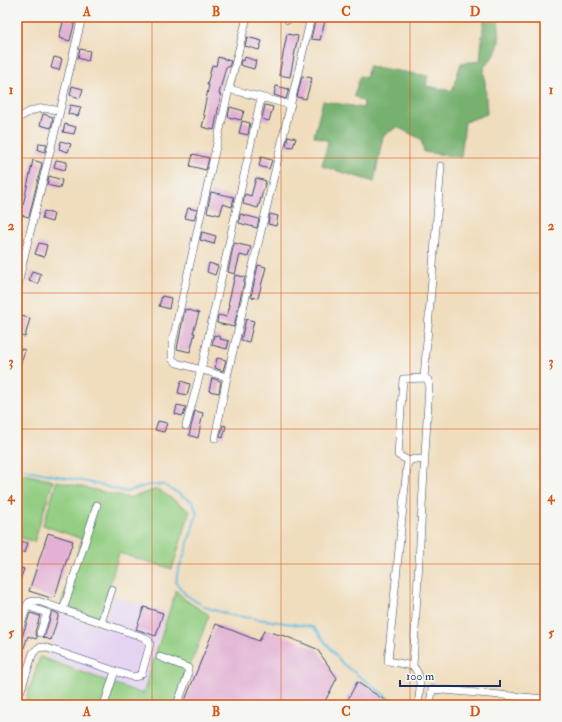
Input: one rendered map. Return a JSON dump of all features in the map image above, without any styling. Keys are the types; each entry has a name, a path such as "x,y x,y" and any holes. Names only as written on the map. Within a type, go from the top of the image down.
{"street":[{"path":"17,290 20,257 60,111 82,17"},
{"path":"227,377 177,364 172,359 172,344 229,89 247,17"},
{"path":"215,438 227,377 311,17"},
{"path":"229,89 291,105"},
{"path":"186,426 201,370 261,98"},
{"path":"17,119 26,113 46,107 60,111"},
{"path":"424,378 441,166"},
{"path":"413,666 425,460 429,384 428,380 424,378 403,379 398,455 409,461 414,459 425,460"},
{"path":"409,461 407,466 388,661 413,666 418,671 420,679 419,705"},
{"path":"63,610 97,505"},
{"path":"101,623 112,589"},
{"path":"17,635 29,602 38,601 143,637 149,641 150,644 142,673 133,677 44,647 38,648 33,653 18,698"},
{"path":"27,606 47,613 40,633"},
{"path":"160,657 188,668 188,675 177,705"},
{"path":"104,705 115,671"},
{"path":"430,705 432,689 545,699"}],"shaded area":[{"path":"113,596 166,613 142,693 47,658 61,613 103,628"},
{"path":"357,679 394,705 344,705"}],"green space":[{"path":"484,17 498,17 499,32 497,50 484,67 487,114 465,122 461,157 424,152 421,139 397,127 383,136 374,182 322,166 328,141 314,136 323,101 363,108 364,102 354,96 360,76 366,78 369,66 428,76 426,86 452,91 461,63 480,61"},
{"path":"17,472 53,481 34,542 17,536"},
{"path":"57,481 129,498 157,489 190,511 172,569 119,553 100,618 61,605 82,539 43,525"},
{"path":"176,590 184,599 209,615 176,705 24,705 40,657 143,694"}],"building":[{"path":"294,17 306,17 304,23 293,21"},
{"path":"316,17 326,17 320,40 311,39"},
{"path":"64,18 75,21 70,41 59,38"},
{"path":"287,34 298,36 290,77 279,75"},
{"path":"247,37 262,41 259,50 245,46"},
{"path":"80,49 90,51 88,61 78,58"},
{"path":"54,57 62,59 59,70 51,68"},
{"path":"218,57 231,61 229,67 226,67 219,94 221,95 214,130 202,127 209,85 207,85 212,65 216,66"},
{"path":"245,57 256,61 254,69 240,65 241,60 244,61"},
{"path":"302,76 312,78 306,99 297,97"},
{"path":"72,86 83,89 80,98 70,95"},
{"path":"276,86 289,89 286,99 274,95"},
{"path":"70,105 81,107 78,116 68,114"},
{"path":"265,105 273,107 269,121 262,119"},
{"path":"230,107 244,111 241,120 228,117"},
{"path":"43,114 53,117 51,128 40,125"},
{"path":"242,121 250,123 248,135 239,133"},
{"path":"65,124 76,127 74,134 63,132"},
{"path":"288,136 296,138 293,147 286,146"},
{"path":"61,141 71,144 68,152 59,149"},
{"path":"39,143 47,144 45,152 38,150"},
{"path":"193,154 209,158 206,170 190,166"},
{"path":"261,157 272,160 269,169 259,166"},
{"path":"33,160 42,163 29,217 17,214 17,209 19,204 23,205"},
{"path":"56,160 67,162 65,170 54,167"},
{"path":"49,176 62,180 60,188 47,185"},
{"path":"256,178 266,181 258,208 243,204 245,194 251,196"},
{"path":"211,192 234,197 232,207 223,204 220,215 207,212"},
{"path":"188,208 197,210 194,220 185,218"},
{"path":"44,211 54,214 52,222 42,219"},
{"path":"240,214 259,219 257,228 239,223"},
{"path":"270,214 278,216 276,226 268,224"},
{"path":"202,232 216,236 214,244 200,240"},
{"path":"39,243 47,245 44,257 35,254"},
{"path":"234,243 251,247 248,257 240,255 235,274 228,272"},
{"path":"209,263 218,266 215,275 207,272"},
{"path":"258,265 266,267 258,298 251,297"},
{"path":"32,271 41,274 38,284 29,281"},
{"path":"235,275 245,277 234,327 217,323 218,315 227,317 230,305 228,305"},
{"path":"162,296 171,298 169,309 159,306"},
{"path":"185,309 199,313 193,333 195,333 190,352 177,349"},
{"path":"21,316 30,318 25,337 17,335"},
{"path":"246,319 254,321 249,342 241,340"},
{"path":"214,335 221,337 220,339 229,341 227,349 212,345"},
{"path":"17,348 25,350 21,363 17,362"},
{"path":"217,358 226,360 223,371 215,368"},
{"path":"212,378 221,381 219,393 209,391"},
{"path":"181,381 190,384 187,395 178,393"},
{"path":"177,405 186,407 183,416 175,414"},
{"path":"195,411 203,413 198,438 189,435"},
{"path":"158,421 167,423 164,432 155,430"},
{"path":"223,425 226,426 223,438 220,437"},
{"path":"48,533 73,541 54,599 29,591"},
{"path":"17,540 28,543 25,553 17,550"},
{"path":"17,567 24,569 18,586 17,586"},
{"path":"144,607 163,613 156,636 136,629"},
{"path":"52,611 59,614 51,640 42,637 45,635"},
{"path":"30,613 40,616 35,632 37,637 36,639 28,636 17,665 17,640 22,637"},
{"path":"216,624 259,641 264,631 285,636 317,649 337,678 323,705 183,705"},
{"path":"357,682 392,705 350,705 346,703"}],"waterway":[{"path":"17,468 97,484 126,492 149,485 164,485 193,502 197,514 178,570 176,583 186,595 205,607 230,615 313,627 343,664 398,705"}]}
